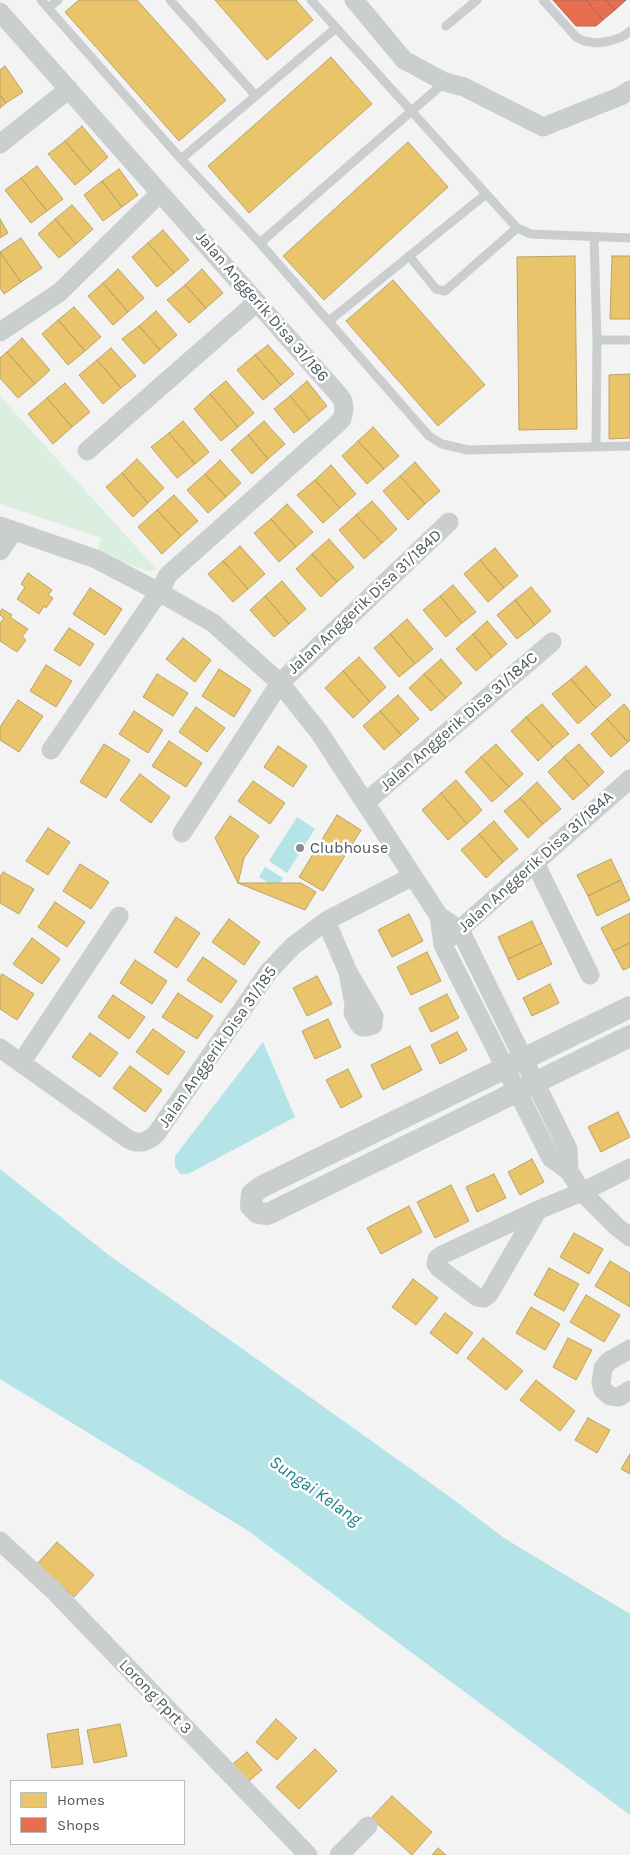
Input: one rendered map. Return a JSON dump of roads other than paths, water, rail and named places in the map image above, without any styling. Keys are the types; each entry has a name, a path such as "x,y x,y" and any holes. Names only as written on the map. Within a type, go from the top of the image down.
{"street":[{"path":"354,0 404,60 445,82 464,87 543,127 621,96 630,90"},
{"name":"Jalan Anggerik Disa 31/186","path":"0,12 338,394 343,402 342,419 168,576 159,592"},
{"path":"0,144 69,89"},
{"path":"0,332 60,292 160,193"},
{"path":"87,451 257,302"},
{"name":"Jalan Anggerik Disa 31/184D","path":"182,833 280,682 449,522"},
{"path":"0,551 7,528 96,559 159,592 213,624 280,682 319,732 439,916 460,930 514,1063 526,1087 540,1138 551,1158 569,1171 582,1192 617,1227 630,1237"},
{"path":"51,750 159,592"},
{"name":"Jalan Anggerik Disa 31/184C","path":"366,802 552,642"},
{"name":"Jalan Anggerik Disa 31/184A","path":"443,945 630,779"},
{"path":"534,863 590,975"},
{"name":"Jalan Anggerik Disa 31/185","path":"0,1048 128,1139 135,1142 143,1142 156,1134 269,970 293,946 326,921 413,876"},
{"path":"21,1063 119,916"},
{"path":"439,916 443,945 514,1063"},
{"path":"326,921 348,972"},
{"path":"630,1007 261,1187 252,1194 250,1206 258,1213 268,1214 630,1036"},
{"path":"526,1087 558,1128 568,1149 569,1171"},
{"path":"540,1138 558,1128"},
{"path":"538,1210 489,1294 484,1298 477,1297 436,1264 437,1259 442,1255 538,1210 582,1192 630,1168"},
{"path":"630,1352 609,1360 603,1368 601,1383 603,1390 610,1396 619,1398 630,1390"},
{"name":"Lorong Pprt 3","path":"0,1541 52,1590 308,1855"},
{"path":"339,1855 368,1826"}],"lane":[{"path":"41,0 181,159 260,243 429,436 442,444 468,450 630,446"},
{"path":"48,8 58,0"},
{"path":"170,0 256,96"},
{"path":"311,0 516,228 531,234 630,238"},
{"path":"446,26 477,0"},
{"path":"543,0 576,37 584,41 597,43 610,41 622,37 630,31"},
{"path":"181,159 336,28"},
{"path":"260,243 445,82"},
{"path":"329,321 486,194"},
{"path":"409,256 436,289 445,291 516,228"},
{"path":"594,237 597,340 596,447"},
{"path":"597,340 630,340"}],"water":[{"path":"297,817 315,829 287,873 269,861"},
{"path":"265,867 283,878 277,888 259,877"},
{"path":"263,1042 295,1117 188,1174 180,1174 175,1166 175,1156"},
{"name":"Sungai Kelang","path":"0,1169 110,1256 450,1497 504,1538 630,1614 630,1815 247,1530 0,1379"}],"place":[{"name":"Clubhouse","path":"300,848"}]}
